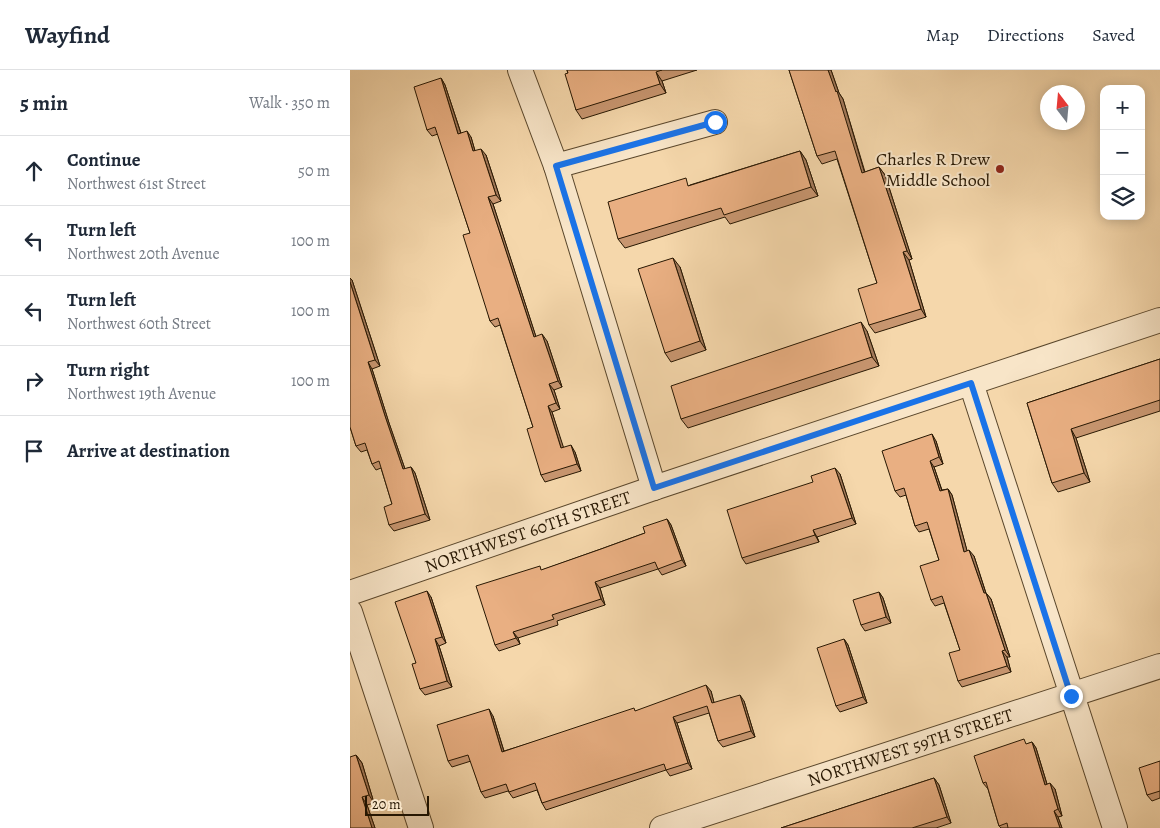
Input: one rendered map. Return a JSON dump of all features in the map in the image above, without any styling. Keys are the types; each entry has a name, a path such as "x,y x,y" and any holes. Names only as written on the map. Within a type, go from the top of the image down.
{"street":[{"path":"520,70 556,166 654,488"},
{"path":"556,166 715,122"},
{"name":"NORTHWEST 60TH STREET","path":"350,593 654,488 1160,320"},
{"path":"971,383 1115,828"},
{"path":"350,612 422,828"},
{"name":"NORTHWEST 59TH STREET","path":"662,828 1160,666"}],"building":[{"path":"567,70 662,70 656,72 660,84 576,110 565,74 568,73"},
{"path":"789,70 828,70 837,91 862,173 879,167 907,251 903,252 921,309 869,325 858,289 877,283 835,151 817,156"},
{"path":"441,78 458,134 467,131 473,151 481,149 496,195 488,197 534,337 542,334 558,381 549,384 556,403 548,406 561,448 571,445 577,464 541,475 527,429 533,427 498,318 490,321 463,235 470,233 435,127 427,130 414,87"},
{"path":"800,151 811,187 724,215 721,208 618,239 608,202 686,178 688,186"},
{"path":"673,258 700,341 665,353 638,269"},
{"path":"350,282 375,360 368,362 385,416 403,469 411,467 425,514 389,525 384,507 392,504 379,461 372,464 365,443 356,446 350,427"},
{"path":"861,322 872,357 681,419 671,386"},
{"path":"1160,359 1160,400 1071,429 1084,473 1052,483 1027,403"},
{"path":"932,434 939,457 930,461 940,491 948,489 964,552 969,550 984,593 986,593 1005,650 1002,651 1007,666 958,681 949,653 960,650 942,596 931,600 920,566 939,560 927,522 915,526 904,488 895,491 882,451"},
{"path":"835,468 852,518 813,530 815,535 742,558 727,510 813,482 811,476"},
{"path":"667,519 682,560 658,569 655,562 595,582 601,599 552,615 554,619 513,632 516,638 495,645 476,586 540,566 541,570 601,549 645,533 643,527"},
{"path":"427,591 442,637 435,639 447,681 420,689 412,664 416,663 395,602"},
{"path":"879,592 886,617 861,625 853,600"},
{"path":"844,639 863,697 836,706 817,648"},
{"path":"706,685 712,703 740,695 751,731 718,741 707,706 673,717 688,763 666,770 664,764 542,803 535,783 509,792 506,784 481,792 468,755 448,761 437,725 489,709 502,752 634,708 635,711"},
{"path":"1024,739 1026,744 1032,742 1045,785 1050,783 1058,809 1054,811 1060,828 1008,828 1007,823 999,826 986,782 983,783 974,756"},
{"path":"356,755 369,795 362,797 372,828 350,828 350,757"},
{"path":"1160,761 1160,791 1147,795 1139,768"},
{"path":"934,778 947,817 912,828 781,828"}],"place":[{"name":"Charles R Drew Middle School","path":"1000,169"}],"route":[{"path":"715,122 556,166 654,488 971,383 1071,696"}]}
